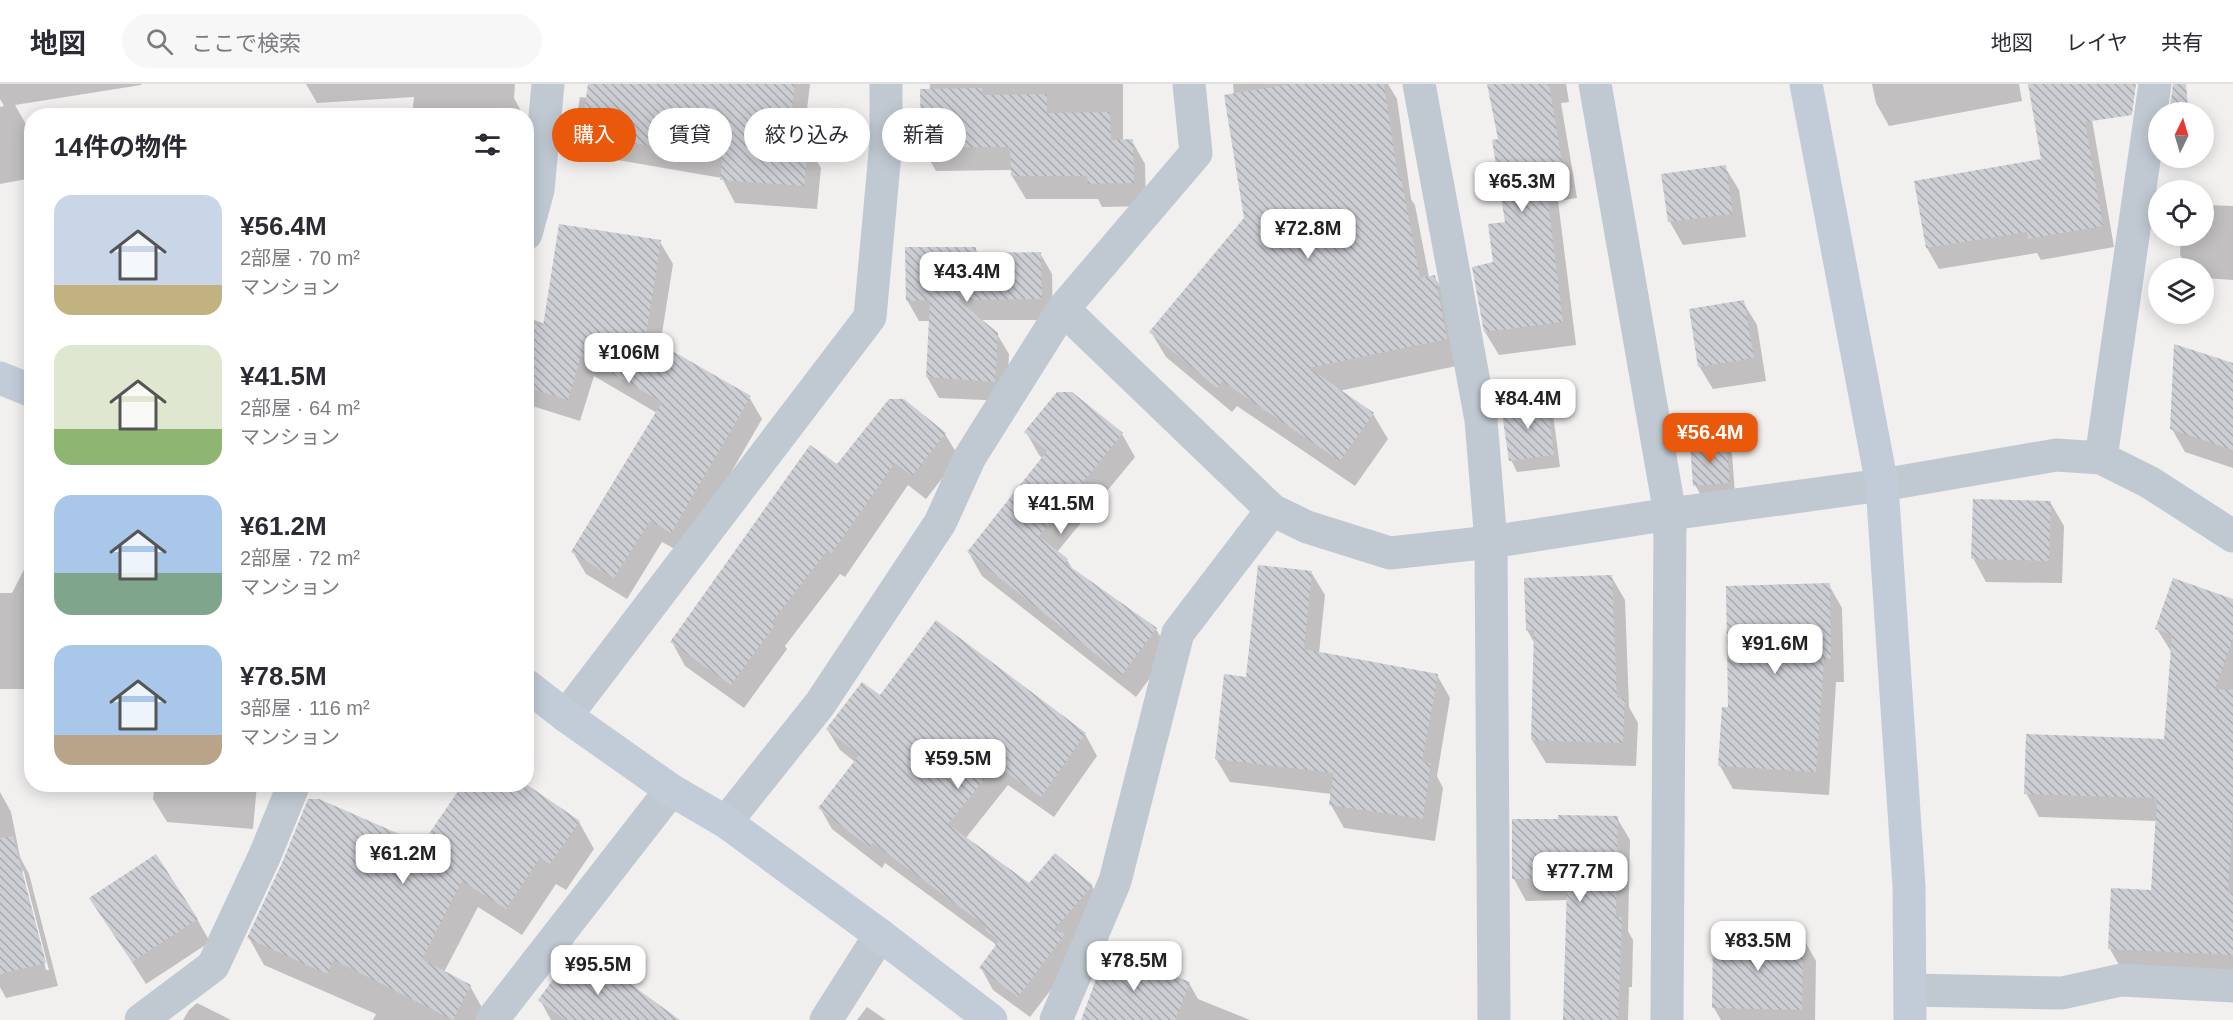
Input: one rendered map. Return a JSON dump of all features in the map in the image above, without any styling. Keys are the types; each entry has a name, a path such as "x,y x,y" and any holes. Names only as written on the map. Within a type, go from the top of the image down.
{"street":[{"path":"534,205 538,190 548,84"},
{"path":"566,716 870,317 886,142 886,84"},
{"path":"726,822 820,704 934,532 970,457 1063,309 1196,153 1189,84"},
{"path":"1419,84 1481,420 1491,542 1494,1020"},
{"path":"1595,84 1670,514 1667,1020"},
{"path":"1806,84 1882,485 1909,886 1910,1005 2062,993 2121,980 2233,986"},
{"path":"2101,458 2155,84"},
{"path":"1063,309 1272,510 1307,527 1390,553 1491,542 1670,514 1882,485 2056,455 2101,458 2149,482 2233,536"},
{"path":"0,378 24,388"},
{"path":"1056,1020 1115,881 1178,633 1272,510"},
{"path":"534,692 671,790 726,822 880,934 991,1020"},
{"path":"492,1020 671,790"},
{"path":"141,1020 213,966 265,855 291,792"},
{"path":"826,1020 880,934"}],"building":[{"path":"588,84 795,84 792,108 744,108 744,162 806,162 804,186 720,180 722,162 732,162 732,108 648,108 648,145 636,143 636,108 585,108"},
{"path":"1290,84 1384,84 1398,178 1401,177 1420,278 1435,275 1447,339 1309,368 1374,413 1340,461 1222,381 1217,388 1149,332 1244,218 1224,95"},
{"path":"1487,84 1549,84 1564,175 1545,178 1563,322 1484,332 1472,267 1493,262 1488,224 1505,222 1492,140 1498,139"},
{"path":"2028,84 2136,84 2132,115 2085,122 2103,226 2028,239 2027,232 1926,248 1914,181 2041,159"},
{"path":"2173,84 2186,84 2188,102 2171,102"},
{"path":"982,88 982,95 1047,94 1047,113 1110,112 1111,140 1133,139 1134,183 1088,184 1087,176 1011,176 1010,147 966,147 966,108 920,108 920,89"},
{"path":"1726,165 1733,214 1668,222 1661,174"},
{"path":"559,224 661,240 646,336 751,396 671,533 650,521 614,578 571,552 662,402 581,356 568,400 534,389 534,323 543,326"},
{"path":"905,247 976,247 976,253 1041,252 1042,299 958,300 998,333 995,382 926,377 930,300 906,301"},
{"path":"1744,300 1754,358 1698,367 1689,309"},
{"path":"2174,344 2233,363 2233,450 2170,429"},
{"path":"1057,392 1072,392 1123,433 1039,536 1068,559 1065,563 1157,628 1122,675 967,552 1047,451 1024,432"},
{"path":"889,399 904,399 946,433 912,476 895,463 831,554 827,551 772,622 775,625 731,685 670,642 810,445 837,464"},
{"path":"1547,400 1554,455 1509,461 1501,406"},
{"path":"1726,441 1730,483 1693,486 1690,444"},
{"path":"1973,499 2051,501 2049,561 1971,559"},
{"path":"1258,565 1312,571 1304,649 1438,674 1422,762 1431,763 1423,819 1329,805 1333,773 1215,759 1224,674 1246,677"},
{"path":"1612,575 1617,698 1625,698 1623,743 1531,740 1534,630 1526,630 1524,578"},
{"path":"2173,578 2233,599 2233,638 2215,689 2233,690 2233,809 2228,893 2233,893 2233,955 2108,949 2111,888 2151,890 2157,798 2024,794 2026,734 2164,739 2172,635 2155,629"},
{"path":"1830,583 1831,659 1824,659 1816,772 1718,766 1722,707 1728,707 1726,586"},
{"path":"936,620 1086,733 1041,797 996,765 948,824 1029,883 1055,853 1093,885 1054,930 1065,934 1018,997 979,968 999,941 985,930 987,927 873,843 869,847 818,808 859,755 826,729 862,682 880,695"},
{"path":"534,789 580,821 550,864 540,858 506,909 462,881 422,959 471,985 453,1020 334,960 327,974 247,938 282,863 308,799 319,799 422,844 458,792 534,792"},
{"path":"1558,815 1618,816 1616,917 1622,917 1618,1020 1563,1020 1567,884 1556,884 1556,879 1512,879 1512,819 1558,819"},
{"path":"13,836 46,963 0,974 0,838"},
{"path":"156,854 198,919 132,962 89,898"},
{"path":"1713,935 1803,936 1802,1010 1712,1008"},
{"path":"1107,950 1190,982 1175,1020 1081,1020"},
{"path":"571,955 596,974 603,964 680,1020 565,1020 538,1000"}]}
